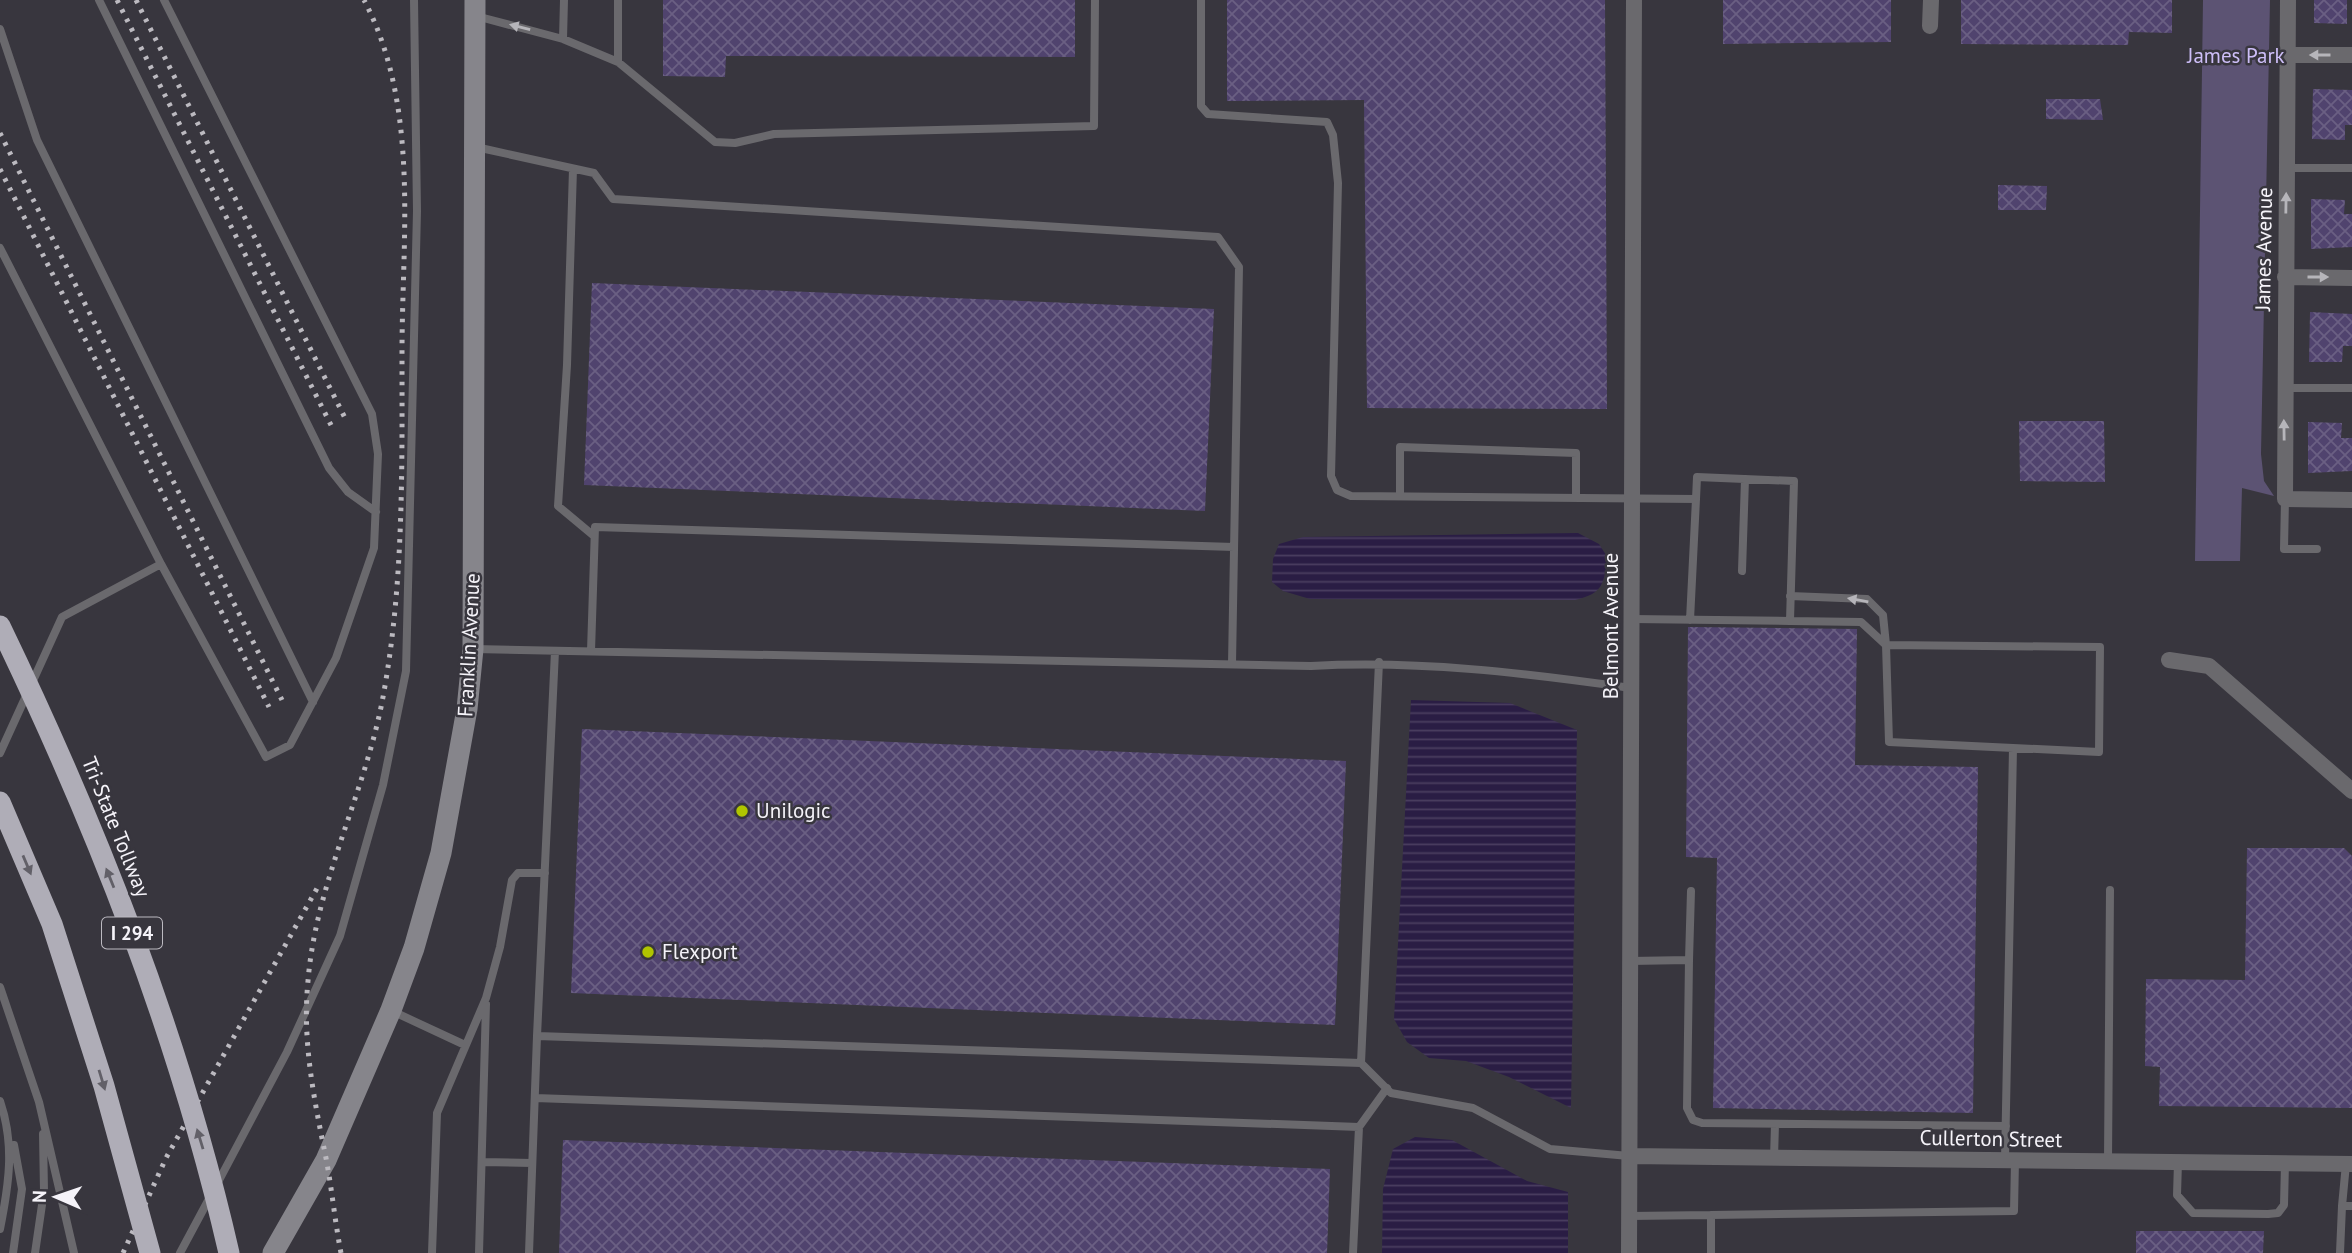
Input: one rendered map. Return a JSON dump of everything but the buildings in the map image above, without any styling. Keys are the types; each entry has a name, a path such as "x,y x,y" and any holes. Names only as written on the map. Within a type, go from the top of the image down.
{"highway":[{"name":"Tri-State Tollway","path":"0,626 60,750 152,984 211,1175 229,1253"},
{"path":"0,802 52,924 104,1086 150,1253"}],"main road":[{"name":"Franklin Avenue","path":"273,1253 326,1160 391,1010 414,948 442,853 467,709 473,649 476,8"}],"street":[{"name":"Belmont Avenue","path":"1629,1253 1634,0"},
{"path":"1930,26 1931,0"},
{"name":"James Avenue","path":"2285,499 2283,388 2288,0"},
{"path":"2287,55 2352,55"},
{"path":"2285,277 2352,278"},
{"path":"2285,499 2352,500"},
{"path":"2169,660 2209,666 2352,791"},
{"name":"Cullerton Street","path":"1629,1157 2349,1164"}],"lane":[{"path":"99,0 329,468 348,492 376,512"},
{"path":"0,248 160,564 266,757 290,745 337,658 374,548 378,454 372,414 164,0"},
{"path":"180,1253 287,1052 340,936 383,785 406,671 416,225 414,0"},
{"path":"563,38 564,0"},
{"path":"618,0 618,62"},
{"path":"476,8 563,38 618,62 715,142 735,143 774,134 1094,126 1095,0"},
{"path":"1201,0 1201,106 1208,114 1327,122 1333,135 1338,183 1331,476 1337,490 1351,496 1632,496 1696,499"},
{"path":"0,29 37,139 313,702"},
{"path":"477,147 594,173 613,199 1218,237 1239,267 1232,664"},
{"path":"2286,168 2352,169"},
{"path":"573,169 558,506 594,536"},
{"path":"2283,388 2352,388"},
{"path":"1400,496 1400,447 1576,453 1576,496"},
{"path":"1690,620 1697,477 1794,481 1790,621"},
{"path":"1742,571 1745,479"},
{"path":"2285,499 2284,549 2317,549"},
{"path":"591,650 595,527 1234,547"},
{"path":"0,753 62,617 160,564"},
{"path":"1632,619 1861,622 1886,645 2100,647 2099,752 1889,742 1886,645 1883,615 1867,599 1790,596"},
{"path":"473,649 1311,666 1379,662 1545,676 1631,688"},
{"path":"529,1253 555,651"},
{"path":"1362,1063 1379,662"},
{"path":"1629,1216 2014,1211 2006,1126 2014,748"},
{"path":"432,1253 437,1113 486,998 500,947 512,880 519,873 545,873"},
{"path":"2108,1161 2110,890"},
{"path":"1691,891 1689,1114 1693,1120 1702,1123 2006,1126"},
{"path":"1630,961 1689,960"},
{"path":"0,988 43,1115 74,1253"},
{"path":"479,1253 486,998"},
{"path":"391,1010 465,1045"},
{"path":"537,1035 1362,1063 1391,1093 1473,1108 1550,1149 1629,1157"},
{"path":"1353,1253 1359,1127 1387,1088"},
{"path":"535,1098 1359,1127"},
{"path":"0,1101 19,1163 22,1189 13,1253"},
{"path":"35,1253 44,1191 43,1115"},
{"path":"1774,1158 1775,1124"},
{"path":"0,1229 11,1158 8,1125"},
{"path":"482,1162 533,1163"},
{"path":"2178,1162 2177,1195 2193,1213 2268,1214 2278,1213 2284,1205 2285,1163"},
{"path":"2340,1253 2342,1206 2349,1164"},
{"path":"2342,1206 2352,1206"},
{"path":"1711,1216 1711,1253"}],"green space":[{"name":"James Park","path":"2203,0 2270,0 2261,454 2264,481 2274,496 2242,488 2240,561 2195,561"}],"shaded area":[{"path":"1578,533 1599,544 1608,558 1601,586 1592,594 1575,600 1310,599 1283,591 1272,582 1273,559 1279,544 1303,537"},
{"path":"1411,700 1510,703 1577,730 1571,1108 1509,1077 1466,1061 1429,1058 1407,1042 1394,1019"},
{"path":"1415,1137 1452,1140 1527,1181 1568,1192 1568,1253 1382,1253 1383,1189 1393,1149"}],"railway":[{"path":"117,0 333,429"},
{"path":"136,0 347,422"},
{"path":"341,1253 310,1070 308,981 313,944 330,873 365,768 383,697 395,611 402,482 405,218 401,128 394,84 382,41 364,0"},
{"path":"0,133 282,700"},
{"path":"0,169 269,707"},
{"path":"123,1253 166,1158 320,883"}],"place":[{"name":"Unilogic","path":"742,811"},
{"name":"Flexport","path":"648,952"}]}
